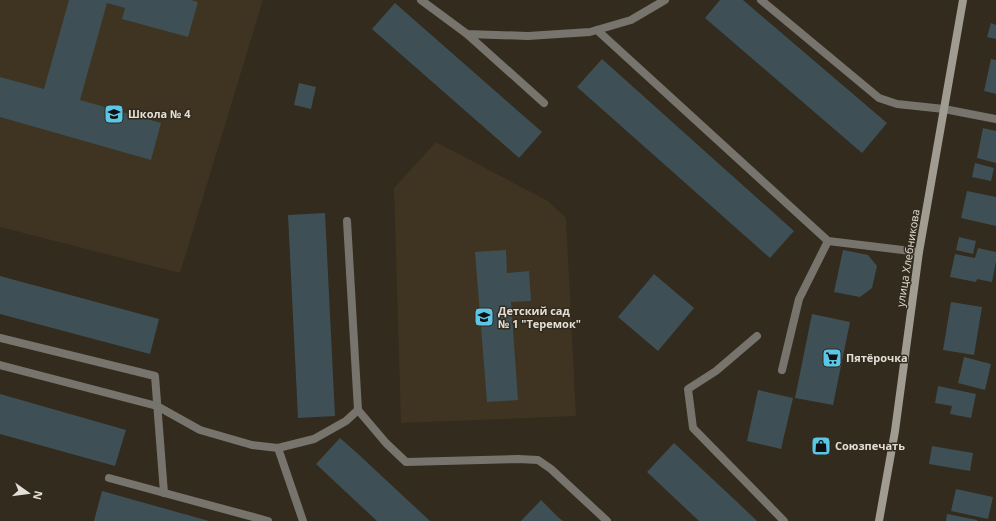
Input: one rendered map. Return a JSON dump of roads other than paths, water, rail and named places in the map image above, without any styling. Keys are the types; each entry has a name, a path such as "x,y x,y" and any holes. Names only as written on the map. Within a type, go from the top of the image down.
{"street":[{"name":"улица Хлебникова","path":"880,521 895,431 918,252 963,0"}],"lane":[{"path":"421,0 467,34 544,103"},
{"path":"467,34 528,36 590,32 631,20 665,0"},
{"path":"761,0 879,98 897,104 944,109 996,119"},
{"path":"597,30 828,241 918,252"},
{"path":"347,221 358,410 406,462 518,459 538,460 551,469 607,521"},
{"path":"782,370 798,299 828,241"},
{"path":"757,336 716,371 688,389 693,428 784,521"},
{"path":"0,338 155,376 164,493"},
{"path":"0,365 157,406 200,430 252,445 278,448 314,439 346,421 358,410"},
{"path":"278,448 303,521"},
{"path":"109,478 268,521"}],"place":[{"name":"Школа № 4","path":"114,114"},
{"name":"Детский сад № 1 \"Теремок\"","path":"484,317"},
{"name":"Пятёрочка","path":"832,358"},
{"name":"Союзпечать","path":"821,446"}]}
